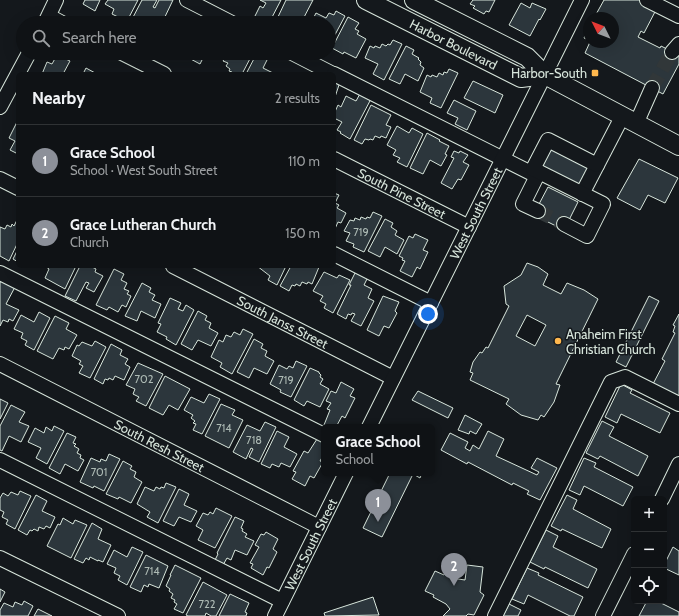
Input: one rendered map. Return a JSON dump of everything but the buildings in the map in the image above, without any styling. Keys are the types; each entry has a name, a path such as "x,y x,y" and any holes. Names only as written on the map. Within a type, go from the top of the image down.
{"main road":[{"name":"Harbor Boulevard","path":"366,0 521,78 545,75"},
{"name":"Harbor Boulevard","path":"414,0 527,57 545,75 679,146"}],"street":[{"path":"49,16 56,0"},
{"path":"187,0 218,16"},
{"name":"West South Street","path":"370,424 582,0"},
{"path":"647,0 679,16"},
{"path":"21,72 26,60"},
{"path":"136,60 160,72"},
{"path":"306,60 330,72"},
{"path":"336,75 531,173 536,170"},
{"path":"582,194 597,165 652,88"},
{"path":"0,107 13,92"},
{"path":"538,211 523,204 548,140 597,165"},
{"name":"South Pine Street","path":"336,160 469,227"},
{"path":"536,170 603,204 587,236 564,224"},
{"path":"0,179 16,187"},
{"path":"336,255 431,303"},
{"name":"South Janss Street","path":"177,268 393,378"},
{"path":"0,273 321,433"},
{"name":"South Resh Street","path":"0,364 319,527"},
{"path":"495,616 611,382 625,377 679,404"},
{"path":"0,460 282,601"},
{"path":"663,496 679,464"},
{"name":"West South Street","path":"275,616 344,476"},
{"path":"0,558 118,616"},
{"path":"603,616 631,560"}],"tunnel":[{"path":"652,88 672,52"},
{"path":"538,211 564,224"}],"place":[{"name":"Harbor-South","path":"595,73"},
{"name":"Anaheim First Christian Church","path":"558,341"},
{"name":"Grace School","path":"378,522"},
{"name":"Grace Lutheran Church","path":"454,586"}]}
